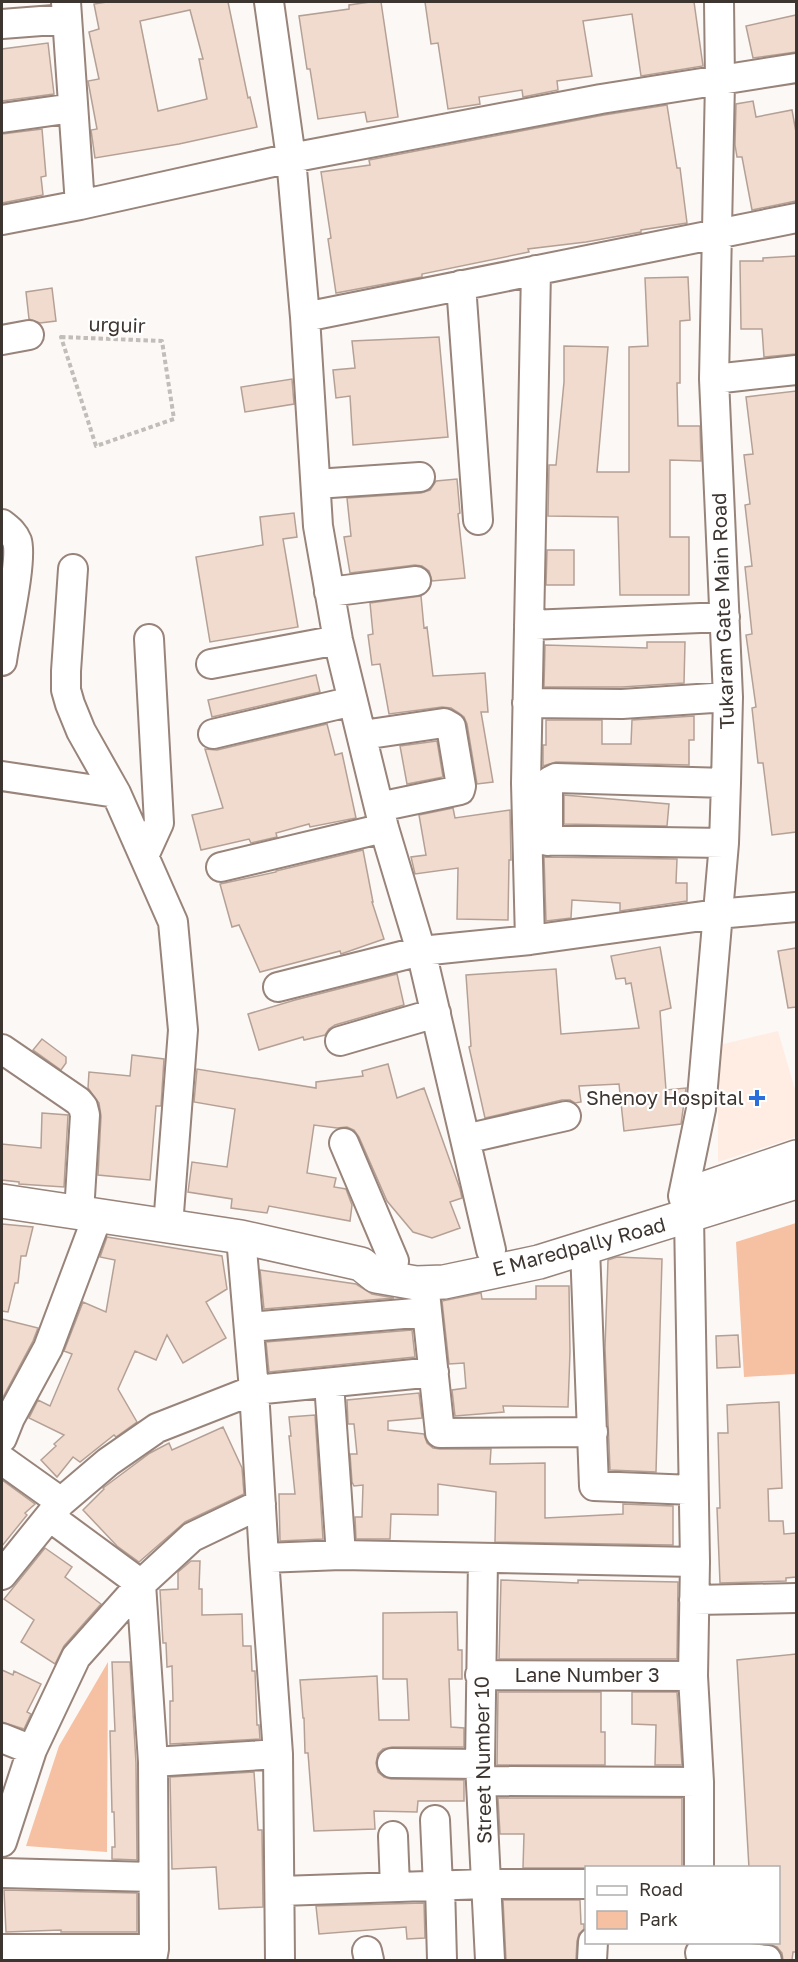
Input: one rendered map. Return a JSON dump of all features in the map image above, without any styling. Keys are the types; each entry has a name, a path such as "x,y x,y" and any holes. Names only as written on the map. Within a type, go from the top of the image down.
{"main road":[{"name":"E Maredpally Road","path":"361,1264 376,1276 426,1298 444,1282 539,1262 585,1248 796,1157"},
{"name":"E Maredpally Road","path":"2,1201 241,1237 361,1264 380,1260 442,1263 588,1227 796,1182"}],"street":[{"path":"269,2 291,158 318,526 329,592 338,640 363,735 381,818 421,951 436,1013 478,1148 491,1250"},
{"name":"Tukaram Gate Main Road","path":"699,1866 699,1782 693,1676 693,1490 686,1206 701,1109 724,843 726,783 728,697 714,379 718,233 719,2"},
{"path":"2,24 66,10 80,205"},
{"path":"2,220 291,158 601,99 796,68"},
{"path":"2,118 73,108"},
{"path":"304,317 796,218"},
{"path":"536,270 526,783 538,840"},
{"path":"461,285 478,520"},
{"path":"2,340 29,335"},
{"path":"714,379 796,370"},
{"path":"316,484 420,477"},
{"path":"2,524 16,538 19,558 2,661"},
{"path":"73,569 66,690 81,731 116,793 173,922 183,1030 168,1226"},
{"path":"329,592 416,581"},
{"path":"529,625 725,617"},
{"path":"144,856 159,823 149,639"},
{"path":"211,664 338,640"},
{"path":"527,703 622,704 728,697"},
{"path":"213,734 353,701"},
{"path":"221,867 381,818 460,790 451,727 444,723 363,735"},
{"path":"2,776 116,793"},
{"path":"530,940 538,840 550,781 556,778 726,783"},
{"path":"538,840 724,843"},
{"path":"278,987 421,951 530,940 717,914 796,907"},
{"path":"340,1041 436,1013"},
{"path":"2,1049 78,1101 83,1107 86,1115 88,1214 48,1348 4,1424"},
{"path":"478,1148 566,1116"},
{"path":"344,1143 394,1261"},
{"path":"241,1237 254,1390 278,1754 280,1960"},
{"path":"585,1248 594,1486 693,1490"},
{"path":"249,1327 426,1298 441,1433 593,1432"},
{"path":"2,1575 55,1510 108,1462 157,1428 254,1390 434,1372"},
{"path":"329,1383 340,1555"},
{"path":"2,1460 55,1510 141,1584 153,1762 153,1954 2,1949"},
{"path":"2,1842 32,1750 76,1657 141,1584 192,1537 261,1504"},
{"path":"264,1558 340,1555 694,1562"},
{"name":"Street Number 10","path":"483,1558 480,1675 481,1772 490,1960"},
{"path":"694,1600 796,1598"},
{"name":"Lane Number 3","path":"480,1675 693,1676"},
{"path":"2,1738 32,1750"},
{"path":"153,1762 278,1754"},
{"path":"392,1763 481,1772 699,1782"},
{"path":"435,1820 442,1960"},
{"path":"393,1836 395,1887"},
{"path":"2,1873 152,1877"},
{"path":"281,1891 486,1884 585,1884"},
{"path":"592,1944 592,1960"},
{"path":"700,1952 767,1960"}],"path":[{"name":"urguir","path":"61,337 162,341 174,419 96,446 61,337"}],"shaded area":[{"name":"Shenoy Hospital","path":"778,1031 796,1093 796,1137 718,1162 718,1103 711,1047"}],"green space":[{"path":"796,1223 796,1374 744,1377 736,1242"},
{"path":"108,1662 107,1852 26,1846 59,1746"}],"building":[{"path":"107,2 228,2 248,98 250,97 257,127 179,144 95,158 91,130 97,129 88,81 99,79 89,32 99,29 94,4","holes":["190,10 203,59 199,59 207,99 158,111 140,21"]},
{"path":"381,2 398,117 367,122 365,112 318,119 299,16 349,9 349,5"},
{"path":"425,2 694,2 703,66 641,76 632,14 583,21 592,76 557,81 558,90 523,97 522,90 479,97 480,104 448,109 438,43 431,44"},
{"path":"796,15 796,52 753,58 746,26"},
{"path":"48,43 54,94 2,101 2,49"},
{"path":"753,101 756,117 792,110 796,132 796,201 752,210 742,157 737,157 735,145 736,104"},
{"path":"667,105 677,168 680,168 687,223 586,242 528,249 529,252 422,274 422,277 336,293 328,239 331,238 321,172 370,165 369,160"},
{"path":"42,129 46,176 41,177 43,195 2,203 2,134"},
{"path":"796,256 796,354 764,357 762,329 741,329 740,261 763,261 763,258"},
{"path":"688,277 690,320 680,321 680,383 677,383 678,426 700,426 701,461 670,460 670,537 689,537 689,595 620,595 618,517 548,516 549,465 556,465 564,382 564,346 608,347 597,472 629,472 629,347 648,346 645,278"},
{"path":"52,288 56,321 40,323 29,319 26,292"},
{"path":"439,337 448,437 353,445 350,396 336,398 333,370 355,368 352,341"},
{"path":"292,379 294,404 245,412 241,387"},
{"path":"796,391 796,832 772,835 763,763 758,763 752,708 756,707 746,635 752,634 745,567 752,566 745,505 750,504 744,455 753,454 746,397"},
{"path":"457,479 460,513 458,514 465,578 432,581 429,571 422,566 415,565 350,573 344,537 351,536 347,498 421,493 430,490 436,481"},
{"path":"294,513 297,537 283,539 298,627 210,642 196,557 263,545 260,517"},
{"path":"547,550 574,550 574,585 546,585"},
{"path":"421,596 433,676 485,673 488,712 481,712 493,782 477,784 467,724 459,713 451,708 442,707 389,714 380,664 372,665 368,635 373,634 370,603"},
{"path":"647,642 685,642 684,683 622,687 544,687 545,645 647,648"},
{"path":"316,675 320,692 212,717 208,700"},
{"path":"694,716 694,740 689,740 689,765 556,762 543,766 546,720 602,720 602,744 631,744 632,720"},
{"path":"327,724 335,755 342,753 356,818 310,827 309,824 276,833 277,837 251,843 249,839 201,850 192,815 223,808 205,749 217,750"},
{"path":"437,741 443,777 407,784 400,746"},
{"path":"564,795 669,804 667,826 564,824"},
{"path":"453,808 455,818 510,810 511,860 509,860 508,920 457,919 458,868 415,874 411,857 426,855 419,815"},
{"path":"363,850 372,902 384,939 341,954 340,951 260,972 239,925 232,927 220,884"},
{"path":"544,857 677,859 676,883 687,883 687,901 620,911 620,903 572,900 571,918 546,921"},
{"path":"660,947 671,1008 660,1011 666,1090 686,1088 681,1124 624,1131 619,1084 579,1086 581,1102 562,1100 485,1118 469,1047 471,1046 466,975 556,969 561,1034 639,1028 631,983 626,984 625,978 616,979 611,956"},
{"path":"796,948 796,1007 788,1008 778,951"},
{"path":"397,974 404,1005 335,1025 325,1035 304,1040 303,1037 259,1050 248,1014"},
{"path":"42,1039 66,1057 66,1063 61,1070 33,1050"},
{"path":"132,1055 164,1059 161,1106 156,1106 150,1180 98,1175 101,1116 99,1103 88,1088 89,1072 130,1076"},
{"path":"388,1064 397,1098 424,1088 460,1189 462,1198 450,1202 460,1228 432,1238 413,1232 387,1201 359,1137 354,1130 347,1127 314,1125 307,1173 336,1178 334,1187 346,1189 352,1205 350,1221 269,1206 267,1213 231,1208 232,1199 188,1192 192,1162 227,1167 235,1109 194,1102 197,1069 316,1088 316,1082 363,1076 362,1071"},
{"path":"42,1113 68,1115 64,1187 19,1184 19,1182 2,1180 2,1144 41,1148"},
{"path":"2,1224 33,1227 26,1256 21,1256 18,1283 15,1283 8,1312 2,1311"},
{"path":"107,1237 222,1256 227,1289 206,1302 226,1338 183,1363 167,1335 156,1360 135,1351 118,1389 137,1422 116,1437 114,1435 80,1462 73,1457 57,1477 41,1460 64,1435 29,1418 38,1400 50,1406 72,1354 64,1351 83,1302 106,1312 115,1260 100,1257"},
{"path":"617,1257 662,1259 656,1472 610,1470 605,1348 608,1260"},
{"path":"260,1270 356,1284 372,1294 394,1298 264,1309"},
{"path":"536,1286 569,1286 568,1407 503,1406 504,1412 455,1416 452,1390 466,1388 464,1363 449,1364 442,1301 481,1293 482,1299 536,1299"},
{"path":"2,1319 38,1328 2,1399"},
{"path":"412,1330 415,1357 269,1372 266,1342"},
{"path":"738,1335 740,1367 717,1368 716,1336"},
{"path":"419,1393 422,1418 388,1421 388,1430 424,1434 427,1443 433,1448 491,1449 490,1464 545,1463 545,1518 623,1514 623,1504 673,1506 673,1545 495,1542 496,1492 438,1484 438,1515 391,1514 390,1539 356,1539 355,1517 362,1517 363,1485 354,1486 352,1482 350,1454 357,1454 354,1424 348,1424 347,1400"},
{"path":"779,1402 782,1488 768,1489 769,1521 783,1521 784,1534 796,1533 796,1577 786,1578 786,1581 720,1583 717,1508 720,1508 718,1433 728,1433 727,1405"},
{"path":"315,1415 323,1539 280,1541 279,1494 295,1494 289,1417"},
{"path":"223,1427 242,1468 244,1494 185,1522 139,1562 117,1546 83,1510 103,1488 150,1453 169,1443 172,1450"},
{"path":"2,1480 35,1504 25,1513 27,1515 2,1546"},
{"path":"45,1548 72,1567 65,1577 101,1604 64,1646 55,1664 21,1642 34,1620 4,1599"},
{"path":"191,1561 200,1561 199,1589 202,1589 202,1615 242,1614 243,1646 251,1646 252,1671 255,1671 257,1725 259,1725 260,1739 170,1744 170,1701 173,1701 172,1666 167,1667 166,1643 163,1643 160,1590 178,1589 178,1572"},
{"path":"501,1580 578,1583 578,1580 678,1582 677,1659 499,1659"},
{"path":"457,1612 458,1650 462,1650 462,1679 449,1679 451,1727 464,1728 464,1747 392,1747 383,1749 378,1754 376,1763 378,1772 391,1779 464,1780 464,1801 418,1801 417,1812 374,1811 375,1829 314,1831 300,1680 377,1676 379,1720 409,1720 407,1679 383,1679 383,1613"},
{"path":"796,1654 796,1952 793,1952 792,1960 783,1960 782,1953 777,1947 766,1944 780,1944 780,1866 749,1866 737,1660"},
{"path":"112,1662 130,1662 136,1763 137,1860 112,1859 112,1847 115,1847 110,1731 115,1731"},
{"path":"2,1670 13,1675 14,1671 41,1684 27,1712 31,1714 24,1729 2,1722"},
{"path":"498,1692 601,1692 601,1732 605,1732 605,1765 497,1765"},
{"path":"632,1692 677,1692 682,1765 655,1765 656,1725 632,1724"},
{"path":"254,1772 258,1830 262,1830 263,1907 219,1909 216,1867 172,1869 170,1777"},
{"path":"498,1798 682,1798 682,1866 523,1868 524,1834 500,1834"},
{"path":"4,1890 137,1893 137,1932 61,1932 61,1930 6,1932"},
{"path":"503,1900 580,1900 581,1924 584,1924 584,1929 577,1941 576,1960 506,1960"},
{"path":"424,1903 425,1938 407,1939 406,1927 319,1934 316,1906"}],"place":[{"name":"Shenoy Hospital","path":"757,1098"}]}
